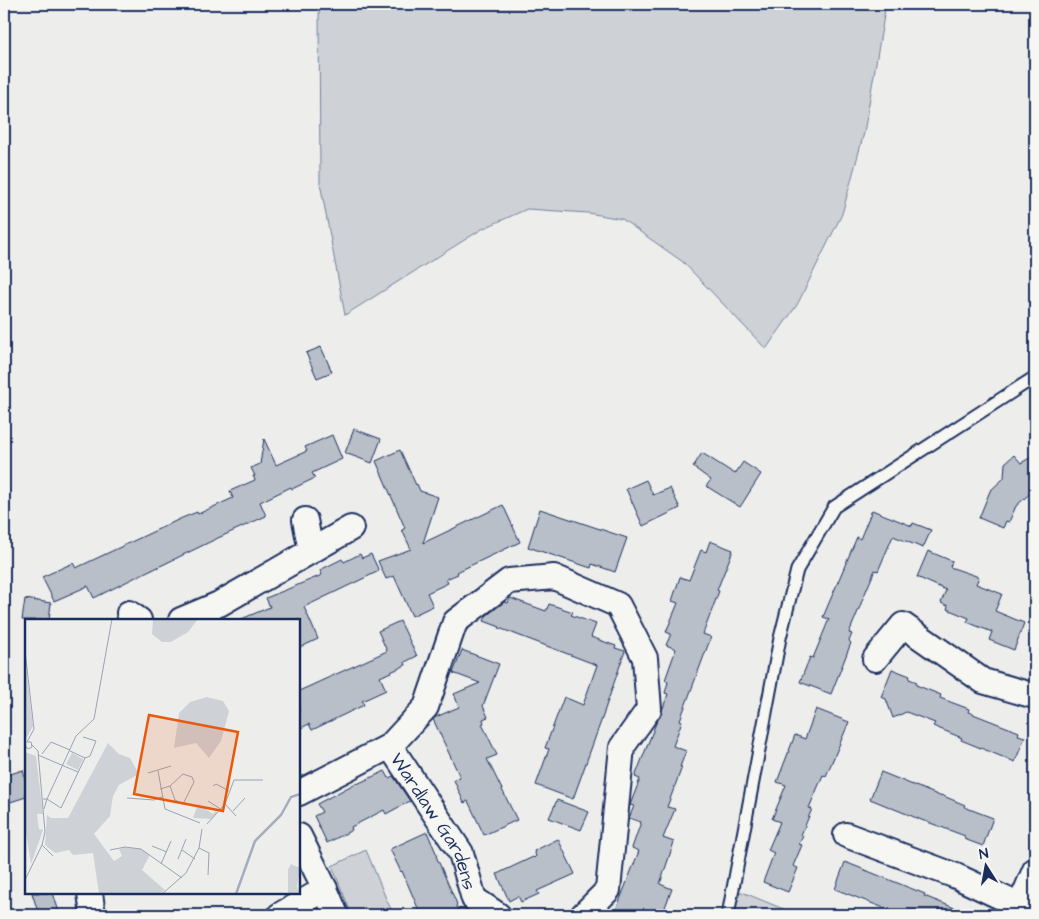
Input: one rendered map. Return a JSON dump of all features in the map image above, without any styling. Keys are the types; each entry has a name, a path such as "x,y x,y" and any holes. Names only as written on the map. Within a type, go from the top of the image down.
{"street":[{"path":"305,520 311,551"},
{"path":"186,619 223,612 311,551 351,528"},
{"name":"Wardlaw Gardens","path":"300,792 390,746 426,707 454,622 509,581 554,577 618,605 645,658 649,709 622,747 608,890 583,915"},
{"path":"875,659 903,625 983,681 1031,695 1035,693"},
{"name":"Wardlaw Gardens","path":"390,746 460,854 474,899 498,915"},
{"path":"846,835 956,876 1018,911 1035,870"},
{"path":"300,838 336,915"},
{"path":"280,915 325,889"},
{"path":"90,894 93,915"}],"lane":[{"path":"728,915 780,638 797,570 834,507 1035,377"}],"shaded area":[{"path":"319,4 886,4 864,133 842,214 797,305 766,349 683,262 622,219 588,213 527,209 482,229 345,315 320,183"},
{"path":"366,850 394,915 352,915 332,866"},
{"path":"737,892 742,892 798,915 733,915"}],"building":[{"path":"321,347 332,372 317,378 306,353"},
{"path":"354,429 381,439 372,463 345,453"},
{"path":"332,435 342,459 312,473 315,478 260,502 266,516 94,598 88,586 54,601 42,577 73,563 76,568 182,518 197,512 198,514 233,498 230,491 255,480 251,468 260,464 264,439 276,465 307,451 305,447"},
{"path":"400,450 420,491 438,497 423,543 503,505 520,542 446,579 448,583 427,593 433,606 412,616 394,576 386,579 378,561 411,549 402,530 405,528 376,461"},
{"path":"702,453 735,474 743,462 761,474 740,507 706,486 711,480 693,467"},
{"path":"1014,455 1021,463 1035,455 1035,489 1016,506 1009,522 1006,521 1003,528 979,518 990,491 1004,478 1005,463"},
{"path":"646,480 653,495 670,488 680,508 643,526 626,489"},
{"path":"540,509 627,538 615,572 592,564 591,568 528,547"},
{"path":"872,510 912,526 913,523 931,530 923,548 893,536 878,571 875,570 849,633 852,634 849,641 851,643 831,694 800,682 810,657 813,658 829,619 823,617 857,537 860,539"},
{"path":"710,541 733,550 717,590 719,591 703,634 711,637 680,720 682,721 673,746 686,751 667,807 675,809 663,838 674,842 660,884 672,889 662,915 614,915 639,851 632,848 641,822 629,818 634,806 630,805 640,779 635,777 668,694 665,693 668,682 665,680 676,649 666,645 671,634 666,632 678,603 672,601 680,577 689,580 701,550 706,552"},
{"path":"928,551 952,561 950,567 979,577 976,584 1002,594 995,611 1024,623 1014,650 989,640 992,632 967,622 969,618 947,609 948,606 941,603 946,590 917,577"},
{"path":"360,554 362,558 371,554 379,571 304,607 318,639 300,648 300,619 241,619 270,607 266,598 322,575 320,570 342,559 344,562"},
{"path":"510,598 546,611 549,604 573,612 571,615 596,624 591,637 625,651 573,799 536,785 549,749 545,748 564,697 583,705 597,665 484,621 486,616 504,602 508,603"},
{"path":"25,599 51,603 49,619 22,620"},
{"path":"400,621 417,656 405,662 406,665 380,677 386,690 362,701 364,705 312,730 309,724 300,728 300,691 387,651 378,631"},
{"path":"462,650 499,664 483,706 488,717 483,719 484,723 482,724 497,755 487,759 517,820 484,835 468,801 464,803 454,780 460,777 433,719 459,707 454,694 480,683 453,673"},
{"path":"892,669 910,676 909,679 917,682 916,685 941,695 940,698 969,709 968,712 1019,732 1018,735 1025,737 1015,762 961,740 962,738 933,726 935,723 906,712 893,718 886,699 881,697"},
{"path":"816,709 849,722 826,776 823,775 809,808 812,809 801,835 803,836 799,844 802,845 793,866 798,868 788,892 763,882 774,853 768,850 780,822 772,819 786,785 777,782 795,735 805,739"},
{"path":"23,770 25,797 4,804 4,776"},
{"path":"385,771 389,778 393,776 410,801 386,814 384,810 351,827 352,830 327,843 314,816 322,812 317,804 356,783"},
{"path":"881,772 941,795 965,805 964,807 993,818 983,846 964,839 965,836 870,799"},
{"path":"557,800 589,812 581,830 549,818"},
{"path":"427,832 460,915 421,915 402,871 390,849"},
{"path":"558,839 575,874 537,891 539,894 521,902 518,896 509,901 497,874 534,858 536,856 534,851"},
{"path":"845,862 925,894 924,896 970,915 899,915 835,889"},
{"path":"32,894 53,894 60,915 39,915"}]}
